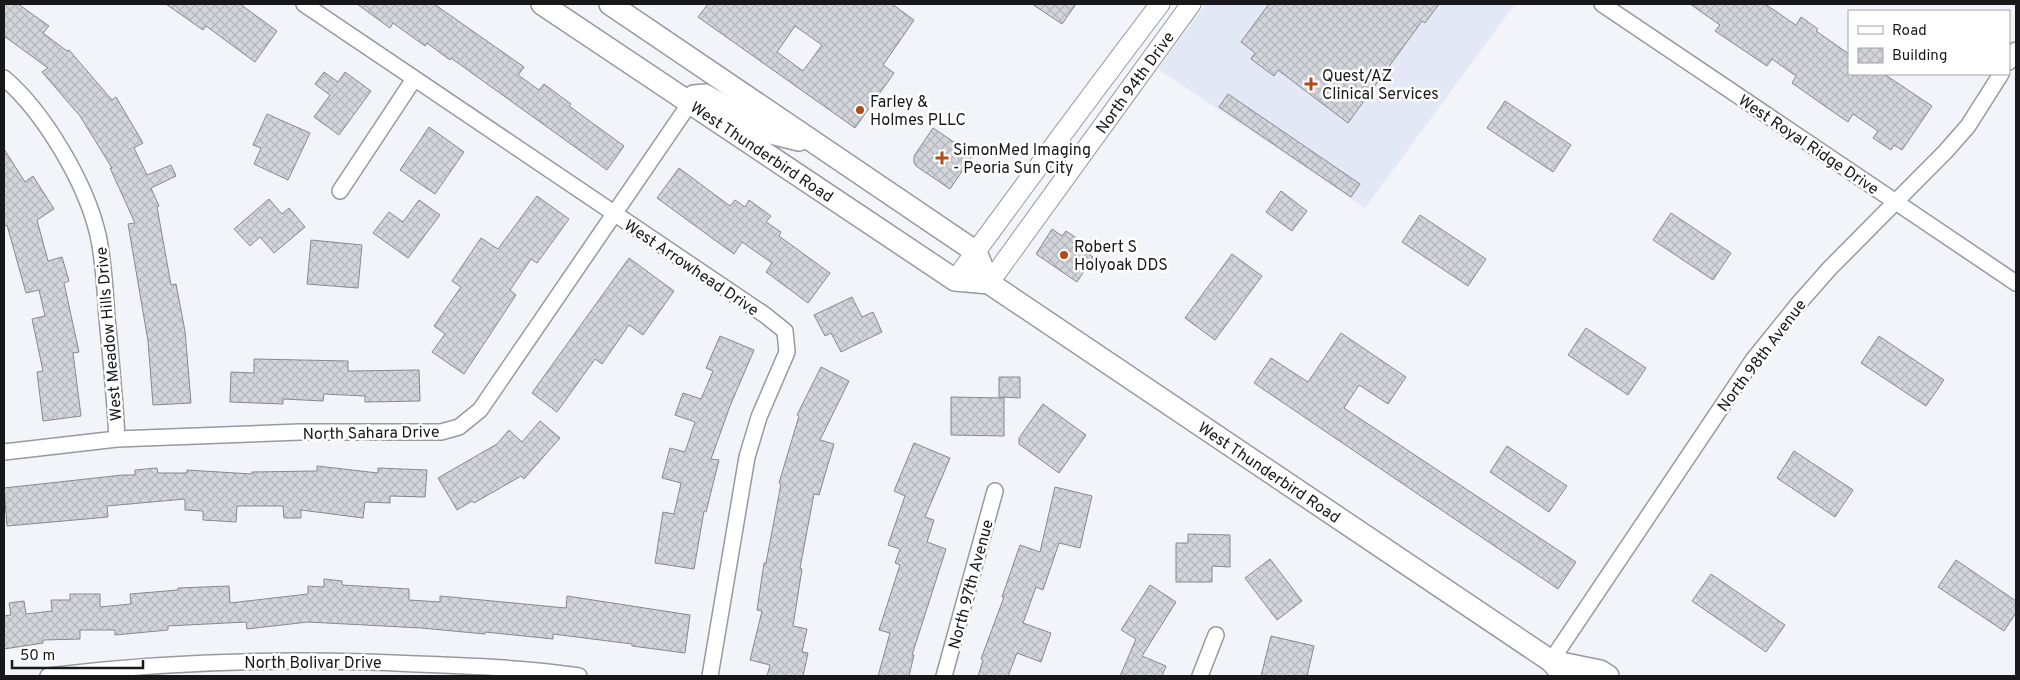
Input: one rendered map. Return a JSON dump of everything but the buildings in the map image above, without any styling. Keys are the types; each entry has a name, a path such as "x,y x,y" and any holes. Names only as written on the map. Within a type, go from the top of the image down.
{"main road":[{"name":"West Thunderbird Road","path":"542,4 955,280"},
{"path":"610,4 976,252 988,282 955,280"},
{"path":"690,103 694,96 705,95 771,133 816,145"},
{"name":"West Thunderbird Road","path":"988,282 1558,668 1600,671 1608,676"}],"street":[{"name":"West Arrowhead Drive","path":"304,4 765,315 785,331 787,352 760,417 747,457 710,676"},
{"name":"North 94th Drive","path":"955,280 1010,202 1049,155 1160,4"},
{"name":"North 94th Drive","path":"988,282 1191,4"},
{"name":"West Royal Ridge Drive","path":"1602,4 2016,283"},
{"path":"1109,71 1130,87"},
{"name":"North 98th Avenue","path":"1558,668 1753,360 1818,282 1968,126 2000,75"},
{"name":"West Meadow Hills Drive","path":"4,78 35,109 53,136 88,204 98,234 103,265 117,439"},
{"path":"340,191 414,79"},
{"name":"North Sahara Drive","path":"4,452 117,439 300,432 441,432 459,427 480,410 690,103"},
{"path":"1049,155 1069,170"},
{"name":"North 97th Avenue","path":"944,676 995,491"},
{"path":"1200,676 1216,635"},
{"name":"North Bolivar Drive","path":"48,676 195,662 343,660 468,666 579,676"}],"shaded area":[{"path":"1206,4 1515,4 1365,208 1158,69"}],"place":[{"name":"Quest/AZ Clinical Services","path":"1311,84"},
{"name":"Farley & Holmes PLLC","path":"860,110"},
{"name":"SimonMed Imaging - Peoria Sun City","path":"942,158"},
{"name":"Robert S Holyoak DDS","path":"1064,255"}]}
